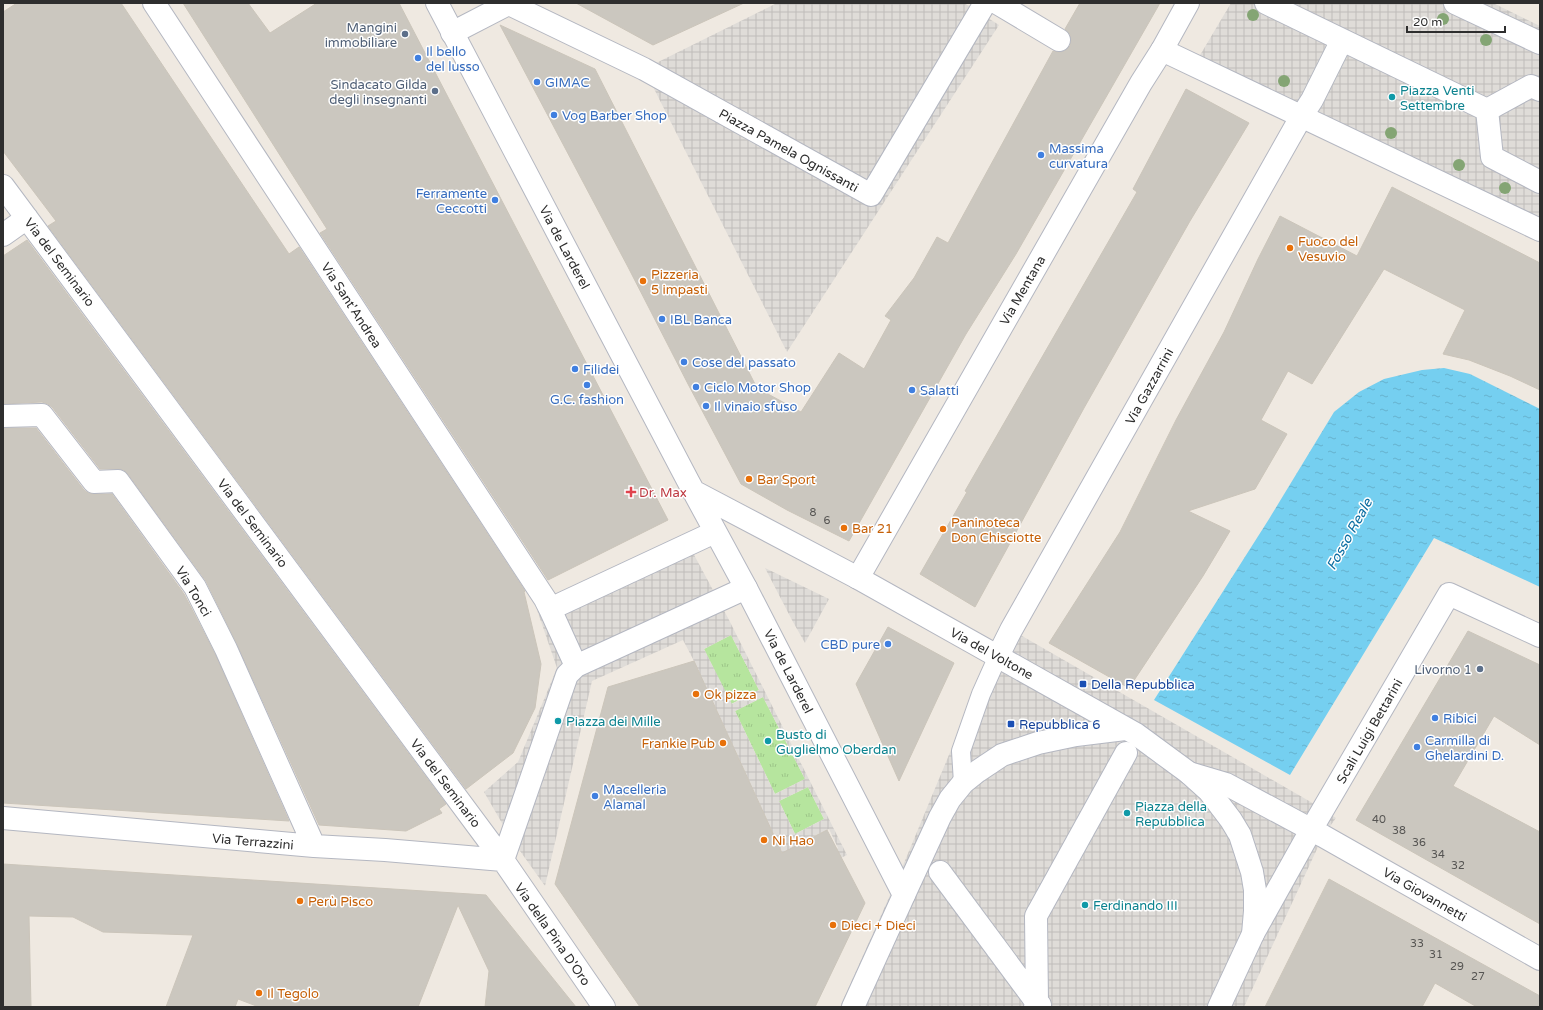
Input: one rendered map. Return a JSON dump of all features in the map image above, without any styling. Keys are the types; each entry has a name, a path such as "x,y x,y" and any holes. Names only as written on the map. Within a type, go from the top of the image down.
{"street":[{"name":"Via Sant'Andrea","path":"154,3 545,599 550,609"},
{"name":"Via de Larderel","path":"437,3 715,532 746,588 904,895"},
{"path":"452,33 510,3"},
{"name":"Piazza Pamela Ognissanti","path":"510,3 644,69 870,195 985,3"},
{"path":"997,3 1060,40"},
{"name":"Via Mentana","path":"858,578 1188,3"},
{"path":"1266,3 1487,110"},
{"path":"1455,3 1540,43"},
{"path":"1301,116 1312,100 1342,40"},
{"path":"1162,50 1540,230"},
{"path":"1487,110 1531,86 1540,90"},
{"path":"1487,110 1492,157 1540,182"},
{"name":"Via Gazzarrini","path":"998,656 1011,630 1301,116"},
{"name":"Via del Seminario","path":"3,186 503,860"},
{"path":"3,235 27,218"},
{"name":"Via Tonci","path":"3,416 42,415 94,482 118,481 195,587 226,649 314,846"},
{"path":"694,491 858,578"},
{"path":"576,666 550,609 715,532"},
{"name":"Via del Voltone","path":"858,578 1125,728"},
{"path":"503,860 567,675 576,666 746,588"},
{"name":"Scali Luigi Bettarini","path":"1311,830 1449,594 1540,636"},
{"path":"853,1007 932,831 950,800 963,783 992,760 1012,751 1038,743 1076,735 1125,728 1136,734 1189,773 1209,791 1240,835 1252,872 1255,890 1253,934"},
{"path":"1038,1006 1036,916 1126,753"},
{"path":"1189,773 1226,784 1311,830 1253,934 1218,1007"},
{"name":"Via Terrazzini","path":"3,818 314,846 503,860"},
{"name":"Via Giovannetti","path":"1311,830 1540,959"},
{"name":"Via della Pina D'Oro","path":"503,860 604,1007"},
{"path":"940,872 1038,1006"}],"lane":[{"path":"963,783 962,751 981,694 998,656"}],"green space":[{"path":"731,635 759,690 731,704 704,649"},
{"path":"763,697 805,779 775,794 735,711"},
{"path":"808,787 824,819 795,834 779,801"}],"shaded area":[{"path":"777,3 964,3 999,25 787,352 644,69"},
{"name":"Piazza Venti Settembre","path":"1231,3 1493,3 1540,26 1540,238 1190,72"},
{"name":"Piazza dei Mille","path":"685,538 728,618 847,855 795,881 683,640 592,681 545,886 510,837 484,792 518,762 557,668 535,604","holes":["731,635 759,690 732,704 704,649","763,697 805,779 775,794 735,711","808,787 824,819 795,834 779,801","829,829 838,848 822,856 812,837"]},
{"path":"765,568 829,599 805,643 793,622"},
{"name":"Piazza della Repubblica","path":"1003,625 1323,809 1336,818 1323,836 1244,1007 840,1007 899,875"}],"water":[{"name":"Fosso Reale","path":"1444,368 1470,374 1540,409 1540,587 1434,538 1290,775 1154,700 1269,519 1334,412 1359,392 1384,379 1422,370"}],"building":[{"path":"17,3 121,3 289,254 299,247 525,591 541,664 535,708 513,753 466,789 48,226 56,221 3,151 3,12"},
{"path":"183,3 248,3 270,33 317,3 399,3 668,520 548,580 320,233 327,229"},
{"path":"576,3 744,3 653,45"},
{"path":"1080,3 1160,3 1016,254 966,334 849,541 787,510 741,484 500,25 595,69 757,388 801,412 839,353 864,369 891,320 885,316 914,278 937,237 948,243 1053,51 1065,51 1070,46 1070,34 1065,29"},
{"path":"1186,89 1249,123 1190,221 1084,408 975,607 920,574 967,492 965,491 1137,192 1133,189"},
{"path":"1392,187 1540,263 1540,390 1510,376 1469,360 1443,354 1465,310 1384,269 1312,384 1288,371 1261,420 1287,434 1255,489 1188,511 1230,531 1203,576 1129,688 1049,643 1120,532 1176,420 1224,332 1280,216 1357,256"},
{"path":"27,240 446,804 439,809 442,813 406,831 319,825 237,644 206,581 128,474 124,470 100,469 52,407 48,404 42,402 3,404 3,256"},
{"path":"3,428 36,428 84,490 88,493 94,494 112,494 184,594 215,654 289,821 3,803"},
{"path":"888,627 954,663 899,781 856,684"},
{"path":"1468,631 1540,665 1540,745 1494,716 1453,786 1540,832 1540,924 1356,820"},
{"path":"694,661 782,853 827,830 865,903 815,1007 640,1007 555,884 608,687"},
{"path":"3,864 486,895 576,1007 485,1007 489,971 458,905 418,1007 259,1007 238,999 235,1007 166,1007 193,935 103,932 73,917 29,916 31,1007 3,1007"},
{"path":"1329,879 1540,996 1540,1007 1477,1007 1435,983 1422,1007 1265,1007"}],"place":[{"name":"Mangini immobiliare","path":"405,34"},
{"name":"Il bello del lusso","path":"418,58"},
{"name":"GIMAC","path":"537,82"},
{"name":"Sindacato Gilda degli insegnanti","path":"435,91"},
{"name":"Piazza Venti Settembre","path":"1392,97"},
{"name":"Vog Barber Shop","path":"554,115"},
{"name":"Massima curvatura","path":"1041,155"},
{"name":"Ferramente Ceccotti","path":"495,200"},
{"name":"Fuoco del Vesuvio","path":"1290,248"},
{"name":"Pizzeria 5 impasti","path":"643,281"},
{"name":"IBL Banca","path":"662,319"},
{"name":"Cose del passato","path":"684,362"},
{"name":"Filidei","path":"575,369"},
{"name":"G.C. fashion","path":"587,385"},
{"name":"Ciclo Motor Shop","path":"696,387"},
{"name":"Salatti","path":"912,390"},
{"name":"Il vinaio sfuso","path":"706,406"},
{"name":"Bar Sport","path":"749,479"},
{"name":"Dr. Max","path":"631,492"},
{"name":"Bar 21","path":"844,528"},
{"name":"Paninoteca Don Chisciotte","path":"943,529"},
{"name":"CBD pure","path":"888,644"},
{"name":"Livorno 1","path":"1480,669"},
{"name":"Della Repubblica","path":"1083,684"},
{"name":"Ok pizza","path":"696,694"},
{"name":"Ribici","path":"1435,718"},
{"name":"Piazza dei Mille","path":"558,721"},
{"name":"Repubblica 6","path":"1011,724"},
{"name":"Busto di Guglielmo Oberdan","path":"768,741"},
{"name":"Frankie Pub","path":"723,743"},
{"name":"Carmilla di Ghelardini D.","path":"1417,747"},
{"name":"Macelleria Alamal","path":"595,796"},
{"name":"Piazza della Repubblica","path":"1127,813"},
{"name":"Ni Hao","path":"764,840"},
{"name":"Perù Pisco","path":"300,901"},
{"name":"Ferdinando III","path":"1085,905"},
{"name":"Dieci + Dieci","path":"833,925"},
{"name":"Il Tegolo","path":"259,993"}]}
